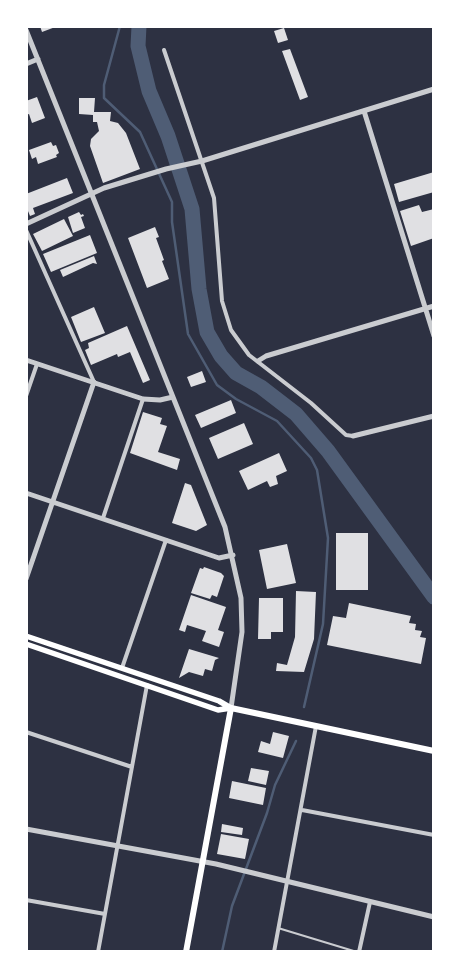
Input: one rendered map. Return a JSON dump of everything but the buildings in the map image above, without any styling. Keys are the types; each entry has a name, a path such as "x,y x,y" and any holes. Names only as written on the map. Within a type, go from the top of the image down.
{"main road":[{"path":"26,636 219,701 231,708 434,751"},
{"path":"26,644 218,710 231,708"},
{"path":"186,952 231,708"}],"street":[{"path":"26,30 225,527 233,555 241,598 242,632 231,708"},
{"path":"164,50 214,198 224,312 235,339 258,362 311,403 346,435 353,436 434,416"},
{"path":"26,64 38,59"},
{"path":"26,224 92,193 166,169 202,161 434,88"},
{"path":"364,111 434,336"},
{"path":"26,230 94,382 51,501 26,579"},
{"path":"258,362 266,356 434,306"},
{"path":"26,360 142,399 160,400 173,397"},
{"path":"26,396 37,364"},
{"path":"103,518 142,399"},
{"path":"26,493 219,558 233,555"},
{"path":"122,668 166,540"},
{"path":"98,952 147,685"},
{"path":"274,952 302,810 316,726"},
{"path":"26,732 132,767"},
{"path":"302,810 434,835"},
{"path":"26,829 203,862 434,917"},
{"path":"26,900 105,914"},
{"path":"358,952 370,902"}],"lane":[{"path":"278,928 358,952"}],"waterway":[{"path":"120,26 104,85 104,98 140,132 172,202 172,222 188,334 217,385 236,399 277,421 311,458 317,470 328,538 323,624 304,707"},
{"path":"139,26 138,46 149,91 168,136 192,209 199,289 207,332 221,356 236,373 261,387 296,414 328,451 434,597"},
{"path":"222,952 232,906 267,813 275,785 296,741"}]}
